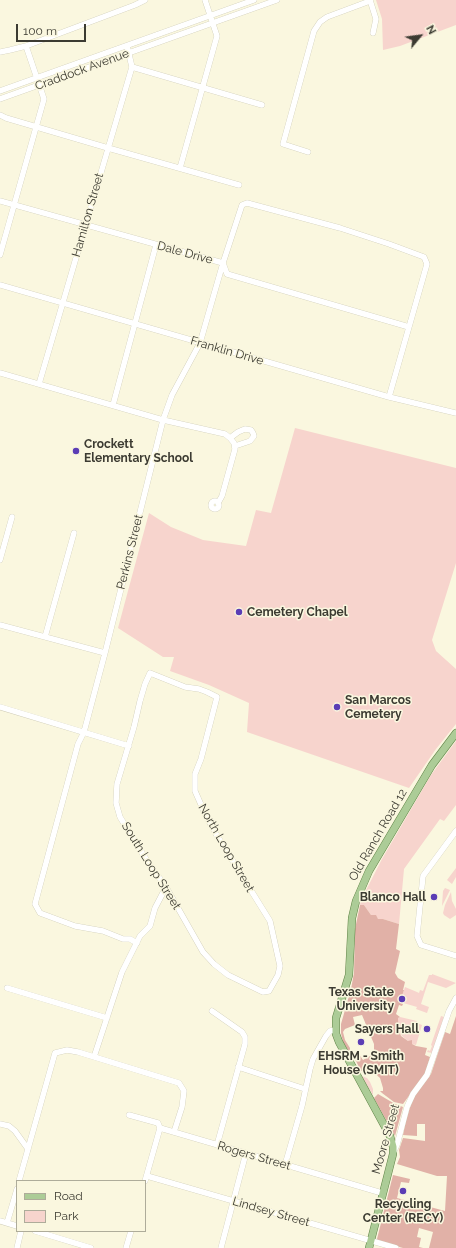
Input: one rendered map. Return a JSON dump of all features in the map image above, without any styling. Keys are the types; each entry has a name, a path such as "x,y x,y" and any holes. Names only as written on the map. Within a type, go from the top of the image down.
{"main road":[{"name":"Old Ranch Road 12","path":"335,1030 336,1018 349,975 350,925 359,891 369,871 432,765 456,733"},
{"path":"335,1030 338,1042 390,1136 393,1154"},
{"name":"Moore Street","path":"370,1244 393,1154"}],"street":[{"path":"0,52 26,46 135,6 145,0"},
{"path":"180,168 217,36 205,0"},
{"name":"Craddock Avenue","path":"0,91 254,0"},
{"name":"Craddock Avenue","path":"0,99 276,0"},
{"path":"308,152 283,144 316,28 320,22 327,17 370,0 376,19 373,33"},
{"path":"0,256 44,99 26,46"},
{"name":"Hamilton Street","path":"39,384 132,67 127,46"},
{"path":"132,67 262,105"},
{"path":"0,115 108,148 239,185"},
{"name":"Dale Drive","path":"0,201 223,263 227,274 409,327"},
{"name":"Perkins Street","path":"137,943 130,939 123,939 103,931 75,926 40,913 35,904 78,744 84,732 105,653 163,420 172,395 200,343 223,263 242,205 247,203 340,228 424,257 427,264 409,327"},
{"path":"113,405 156,245"},
{"name":"Franklin Drive","path":"0,285 389,397 456,413"},
{"path":"389,397 409,327"},
{"path":"0,373 163,420 225,434 230,438 235,446 235,449 222,496 218,503"},
{"path":"230,438 245,429 251,430 253,433 254,436 250,441 235,446"},
{"path":"0,560 12,517"},
{"path":"45,637 74,533"},
{"path":"0,625 105,653"},
{"name":"North Loop Street","path":"150,673 185,687 199,689 217,698 201,759 195,774 195,791 216,834 270,921 280,966 278,975 273,985 269,991 266,991"},
{"name":"South Loop Street","path":"150,673 145,684 117,784 116,803 124,824 149,864 166,887 203,952 214,964 228,975 251,987 263,992 266,991"},
{"path":"0,707 128,746"},
{"path":"456,831 423,876 417,936 421,945 456,956"},
{"path":"94,1057 122,972 140,936 150,926 156,908 166,887"},
{"path":"7,988 107,1018"},
{"name":"Moore Street","path":"393,1154 397,1145 407,1107 413,1094 427,1075 450,1008 456,998"},
{"path":"212,1011 242,1032 245,1037 245,1044 217,1145"},
{"path":"285,1165 302,1106 313,1059 326,1036 330,1031 335,1030"},
{"path":"19,1180 55,1053 67,1050 179,1083 184,1091 182,1107 174,1132"},
{"path":"238,1067 306,1088"},
{"name":"Rogers Street","path":"129,1115 158,1123 160,1128 382,1193"},
{"path":"0,1124 9,1126 15,1131 28,1149"},
{"path":"146,1179 160,1128"},
{"path":"221,1248 246,1153"},
{"name":"Lindsey Street","path":"146,1179 234,1202 370,1244 396,1248"},
{"path":"7,1223 16,1192"},
{"path":"0,1221 16,1226"},
{"path":"17,1248 22,1232"},
{"path":"38,1232 91,1248"},
{"path":"126,1248 131,1232"}],"green space":[{"path":"376,0 456,0 456,25 400,46 383,50 382,19"},
{"path":"295,428 456,468 456,563 432,640 436,651 456,669 456,724 436,749 409,788 247,732 249,703 209,685 170,671 174,657 163,657 118,628 149,513 171,527 203,540 246,546 256,510 271,513"},
{"path":"456,741 456,805 444,821 440,819 404,869 399,924 378,919 371,915 364,905 360,905 361,900 382,859 431,775"},
{"path":"456,868 456,877 452,884 447,880"},
{"path":"445,888 450,890 442,906 443,891"},
{"path":"451,892 452,901 456,909 456,915 450,919 443,913"},
{"path":"432,974 456,983 446,988 428,982 421,1004 429,1007 427,1013 416,1009 417,1007 400,1002 405,987 419,993 420,990 423,991 429,975"},
{"path":"441,1016 444,1017 432,1053 427,1052 428,1050 430,1051 432,1046 431,1045"},
{"path":"400,1017 417,1021 417,1023 422,1025 416,1045 412,1044 401,1035 398,1022 398,1018"},
{"path":"361,1076 367,1078 370,1082 373,1089 373,1095"}],"shaded area":[{"path":"360,905 364,905 371,915 376,915 378,919 399,924 396,949 400,951 395,973 398,978 405,982 400,1002 403,1004 402,1006 399,1005 396,1014 400,1017 398,1018 399,1031 401,1036 408,1041 412,1040 412,1044 427,1048 425,1055 430,1057 425,1074 403,1104 394,1102 382,1093 380,1091 383,1091 383,1088 380,1078 371,1070 368,1069 368,1071 361,1071 354,1057 353,1052 355,1054 359,1054 363,1060 372,1055 374,1052 374,1044 362,1015 353,1017 355,1025 345,1029 343,1032 345,1040 350,1048 350,1054 343,1042 341,1033 341,1024 354,973 355,929"},
{"path":"456,1016 456,1248 429,1248 433,1232 419,1228 417,1237 421,1238 419,1247 423,1248 403,1248 378,1241 377,1239 393,1175 410,1179 409,1183 401,1182 397,1198 445,1211 447,1176 437,1176 397,1164 400,1157 399,1150 403,1138 425,1141 425,1124 417,1124 417,1136 403,1135 406,1120 413,1098 431,1074 445,1032 450,1034"},
{"path":"378,1094 403,1107 395,1136 374,1098"}],"place":[{"name":"Crockett Elementary School","path":"76,451"},
{"name":"Cemetery Chapel","path":"239,612"},
{"name":"San Marcos Cemetery","path":"337,707"},
{"name":"Blanco Hall","path":"434,897"},
{"name":"Texas State University","path":"402,999"},
{"name":"Sayers Hall","path":"427,1029"},
{"name":"EHSRM - Smith House (SMIT)","path":"361,1042"},
{"name":"Recycling Center (RECY)","path":"403,1191"}]}
